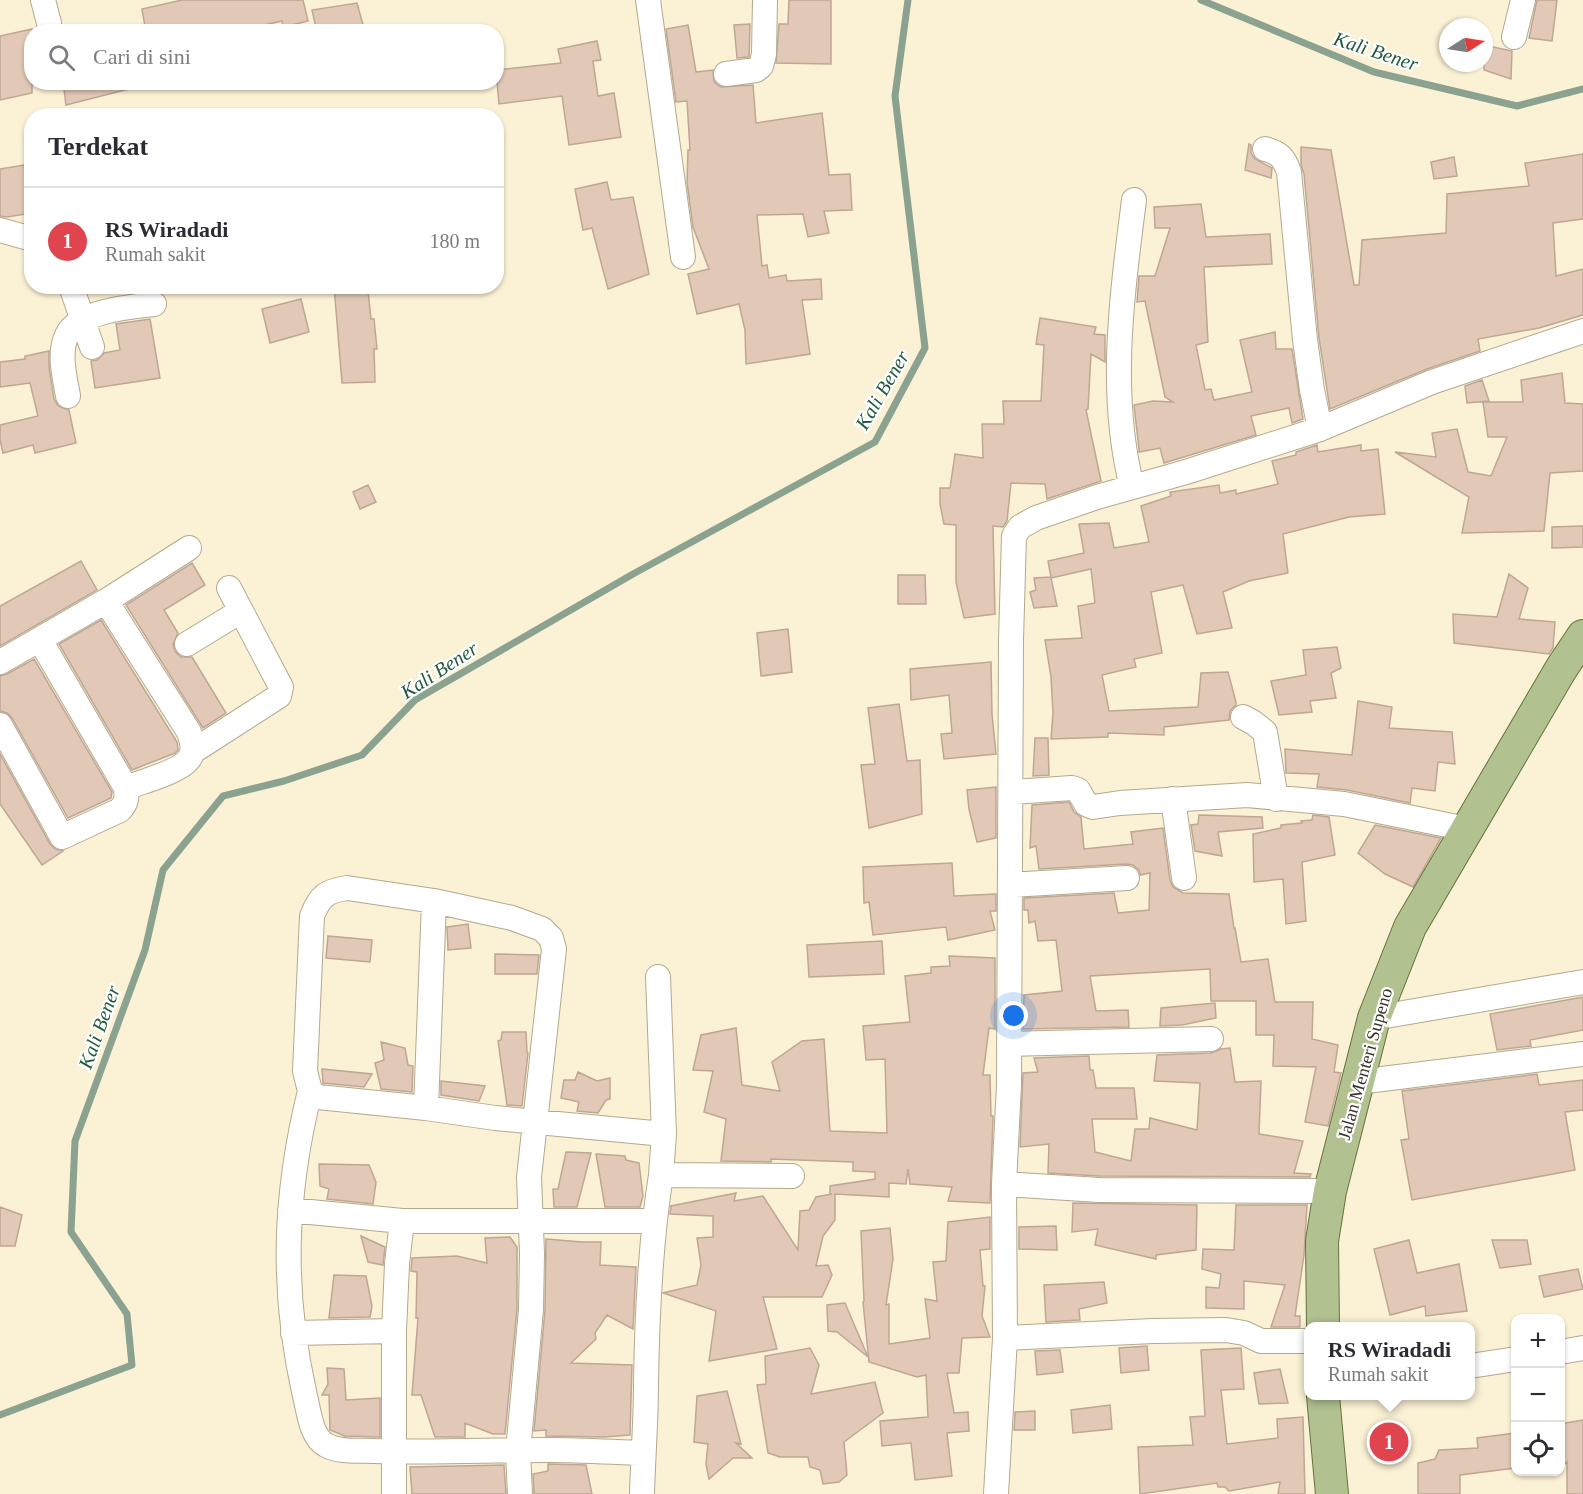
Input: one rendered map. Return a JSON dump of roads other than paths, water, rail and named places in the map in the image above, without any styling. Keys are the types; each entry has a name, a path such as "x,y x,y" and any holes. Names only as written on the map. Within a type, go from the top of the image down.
{"main road":[{"name":"Jalan Menteri Supeno","path":"1323,1322 1322,1241 1330,1191 1374,1018 1410,927 1583,636"},
{"path":"1323,1400 1332,1494"}],"street":[{"path":"648,0 683,257"},
{"path":"726,74 756,69 761,66 764,54 765,0"},
{"path":"1514,37 1523,0"},
{"path":"1265,149 1277,152 1284,159 1289,172 1305,340 1320,429"},
{"path":"1132,488 1119,413 1118,375 1122,302 1134,200"},
{"path":"0,230 24,236"},
{"path":"74,294 92,348"},
{"path":"68,396 64,369 65,343 66,336 74,326 83,320 116,309 154,304"},
{"path":"996,1494 1005,1338 1004,1184 1009,1044 1011,640 1014,536 1020,527 1036,518 1320,429 1432,382 1583,331"},
{"path":"0,662 106,601 189,548"},
{"path":"192,752 279,696 281,687 229,588"},
{"path":"106,601 189,732 192,741 189,760 163,774 126,788"},
{"path":"187,644 241,611"},
{"path":"0,725 62,837 120,810 126,804 128,798 126,788 40,640"},
{"path":"1243,717 1265,732 1276,799"},
{"path":"1011,792 1075,788 1086,804 1093,807 1247,795 1344,804 1467,829"},
{"path":"1173,799 1184,878"},
{"path":"1010,885 1127,878"},
{"path":"520,1494 518,1451 531,1310 532,1253 529,1177 554,959 551,938 542,929 512,918 434,901 347,888 334,890 322,896 312,916 305,1071 310,1091 301,1129 287,1239 293,1333 312,1426 322,1443 338,1449 394,1451 518,1451 548,1450 643,1454"},
{"path":"426,1108 434,901"},
{"path":"642,1494 646,1332 654,1221 664,1134 658,977"},
{"path":"1374,1018 1583,982"},
{"path":"1009,1044 1211,1040"},
{"path":"1358,1082 1583,1054"},
{"path":"310,1091 318,1097 534,1122 664,1134"},
{"path":"661,1175 792,1176"},
{"path":"1004,1184 1099,1190 1330,1191"},
{"path":"290,1210 402,1221 654,1221"},
{"path":"394,1494 394,1330 397,1264 402,1221"},
{"path":"293,1333 394,1330"},
{"path":"1005,1338 1226,1330 1244,1333 1261,1341 1304,1341"},
{"path":"1565,1351 1583,1348"},
{"path":"1475,1365 1511,1360"}],"waterway":[{"name":"Kali Bener","path":"0,1415 132,1365 127,1314 71,1232 75,1141 145,950 163,870 223,796 284,781 362,755 415,700 633,574 875,442 925,348 895,96 908,0"},
{"name":"Kali Bener","path":"1201,0 1374,72 1517,106 1583,89"}],"place":[{"name":"RS Wiradadi","path":"1389,1442"}]}
